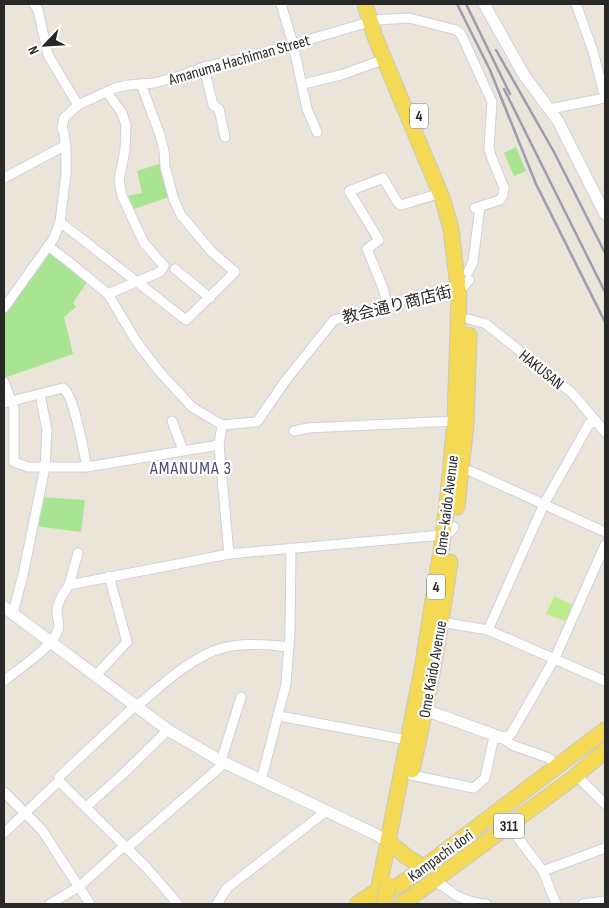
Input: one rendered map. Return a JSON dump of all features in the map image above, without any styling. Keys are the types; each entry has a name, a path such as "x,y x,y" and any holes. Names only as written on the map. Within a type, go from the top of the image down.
{"main road":[{"name":"Ome Kaido Avenue","path":"364,4 374,21 384,59 441,193 465,280 470,319 467,399 461,475 449,531 441,622 421,705 411,775 392,844 381,896"},
{"name":"Ome-kaido Avenue","path":"373,4 374,21 458,214 465,280 449,531 431,614 421,705 408,740 392,844"},
{"name":"Kampachi dori","path":"381,896 422,868 605,730"},
{"name":"Kampachi dori","path":"381,896 483,835 605,742"},
{"name":"311","path":"357,904 381,896 417,863 552,762 567,752 584,746"},
{"name":"311","path":"402,904 573,778 605,751"},
{"path":"392,844 407,858 417,863"}],"street":[{"path":"4,308 54,238 60,222 66,174 66,145 62,128 64,118 78,105 48,55 38,10 34,4"},
{"path":"282,4 309,114 317,132"},
{"path":"485,4 524,75 550,109 568,139 605,214"},
{"path":"550,109 605,98 593,51 576,4"},
{"name":"Amanuma Hachiman Street","path":"78,105 128,85 154,83 204,67 246,58 374,21 409,18 456,30 461,34 492,102 490,156 504,188 502,198 478,208 473,262 465,280"},
{"path":"303,84 342,75 384,59"},
{"path":"204,67 213,105 219,109 225,137"},
{"path":"60,222 186,320 235,272 211,251 181,215 174,200 165,167 160,135 141,84"},
{"path":"107,92 122,113 126,125 125,150 118,180 122,196 144,243 164,266 160,272 108,294"},
{"path":"4,178 66,145"},
{"path":"387,304 383,288 367,249 380,240 349,191 383,178 401,204 441,193"},
{"path":"48,246 108,294 136,341 158,370 192,407 227,423 219,445 228,554"},
{"path":"175,269 210,298"},
{"name":"教会通り商店街","path":"227,423 258,422 286,380 334,320 443,290 465,280"},
{"name":"HAKUSAN","path":"470,319 486,324 567,389 605,432"},
{"path":"4,382 8,402 14,408 14,462 28,467 86,467 219,445"},
{"path":"8,402 63,388 68,392 86,467"},
{"path":"40,394 47,430 45,467 25,567 8,610 168,730 221,761 392,844"},
{"path":"172,421 183,450"},
{"path":"294,431 308,428 455,421"},
{"path":"488,630 544,504 588,424 596,421"},
{"path":"461,475 468,470 605,532"},
{"path":"69,585 228,554 449,531"},
{"path":"411,775 474,788 485,778 493,741 496,738 502,738 511,734 554,658 605,546"},
{"path":"261,781 286,684 289,647 291,548"},
{"path":"4,681 37,655 58,629 60,599 69,585 78,553"},
{"path":"94,674 99,672 127,642 109,576"},
{"path":"441,622 488,630 605,681"},
{"path":"4,834 59,781 59,777 137,706 180,671 216,651 244,645 289,647"},
{"path":"50,904 80,886 220,767 241,697"},
{"path":"421,705 502,738 512,745 549,758 552,762"},
{"path":"279,716 408,740"},
{"path":"86,807 168,730"},
{"path":"573,778 580,779 605,804"},
{"path":"59,781 146,867 178,904"},
{"path":"4,792 42,830 90,904"},
{"path":"217,904 227,888 325,812"},
{"path":"509,826 542,871 556,904"},
{"path":"542,871 605,848"},
{"path":"430,884 437,883 457,896 486,904"},
{"path":"583,904 605,901"}],"green space":[{"path":"516,147 526,171 514,176 504,153"},
{"path":"162,163 169,197 134,209 128,196 142,193 137,171"},
{"path":"48,251 88,281 73,303 76,307 64,317 73,354 4,378 4,311"},
{"path":"40,497 85,500 81,532 35,526"},
{"path":"554,596 573,605 565,621 546,614"}],"railway":[{"path":"457,4 490,70 536,184 605,322"},
{"path":"466,4 510,94"},
{"path":"496,50 554,152 605,253"},
{"path":"504,89 605,292"}],"district":[{"name":"AMANUMA 3","path":"191,468"}]}
